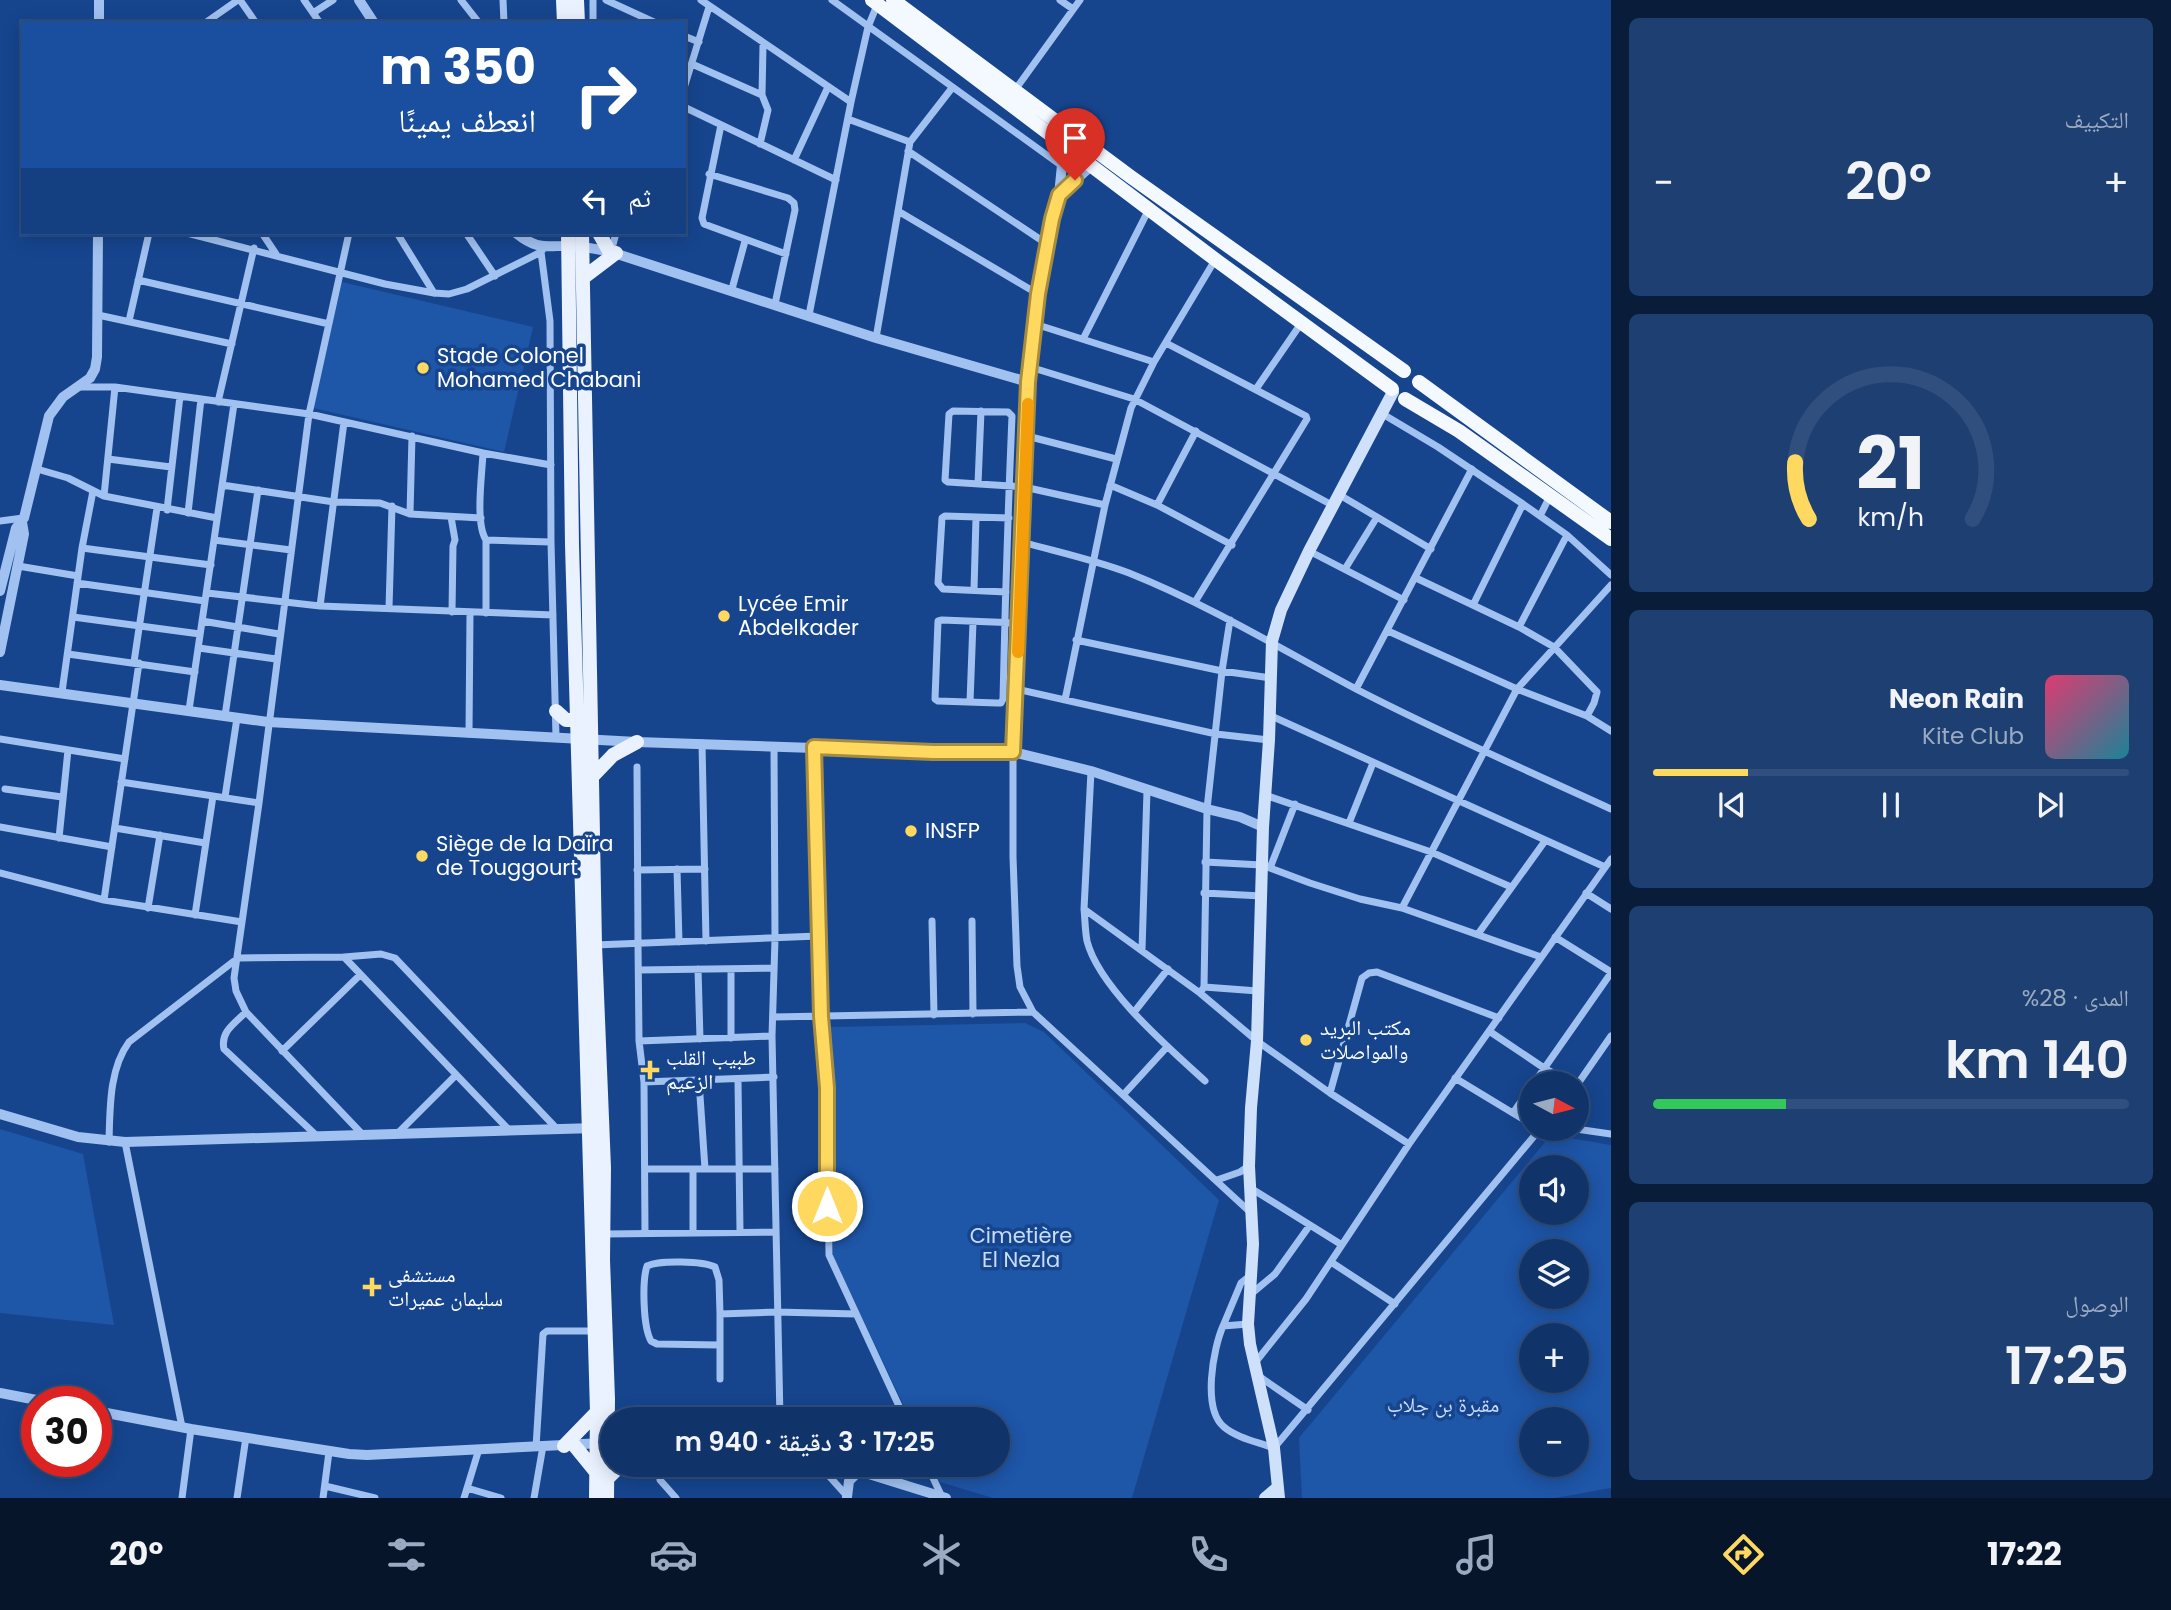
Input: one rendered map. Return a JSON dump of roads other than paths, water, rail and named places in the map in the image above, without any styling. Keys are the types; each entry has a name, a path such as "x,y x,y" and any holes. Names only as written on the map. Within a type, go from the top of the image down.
{"highway":[{"path":"893,0 1131,177 1404,371 1415,375 1419,382 1611,539"},
{"path":"875,2 1398,395 1553,490 1611,522"},
{"path":"1398,395 1392,379 1404,371"},
{"path":"1398,395 1416,394 1419,382"}],"main road":[{"path":"563,0 564,21"},
{"path":"577,0 578,21"},
{"path":"583,278 612,252 600,235"},
{"path":"575,240 583,278 587,1128 593,1331 597,1412 600,1422"},
{"path":"575,240 572,545 577,720 592,778 608,1407"},
{"path":"1265,1498 1270,1492 1278,1493 1275,1448 1255,1369 1248,1324 1253,1214 1249,1166 1262,896 1266,866 1263,821 1272,641 1281,610 1335,500 1398,395"},
{"path":"556,711 569,721 577,720"},
{"path":"592,778 613,755 637,742"},
{"path":"608,1399 614,1407"},
{"path":"597,1412 569,1446 600,1475"},
{"path":"596,1498 601,1477"},
{"path":"601,1477 607,1498"}],"street":[{"path":"99,0 99,21"},
{"path":"208,21 239,0 255,21"},
{"path":"304,0 319,21"},
{"path":"313,13 333,0"},
{"path":"359,0 373,21"},
{"path":"461,0 477,21"},
{"path":"503,0 505,21"},
{"path":"593,0 593,21"},
{"path":"606,0 652,21"},
{"path":"701,0 851,102"},
{"path":"832,0 1062,166"},
{"path":"1060,0 1073,9"},
{"path":"1014,90 1080,0"},
{"path":"809,315 851,102 875,2"},
{"path":"686,82 709,7"},
{"path":"686,37 699,42"},
{"path":"760,144 768,110 762,94 763,44"},
{"path":"692,64 762,94"},
{"path":"794,160 828,87"},
{"path":"876,338 910,142 952,88"},
{"path":"686,108 836,180"},
{"path":"848,119 910,142"},
{"path":"720,124 709,174 702,218 704,224 786,254"},
{"path":"1063,145 1059,195 1038,294 1028,382 1013,752 1013,857 1020,987 1033,1013 1253,1214"},
{"path":"908,151 1047,244"},
{"path":"1059,195 1091,166"},
{"path":"709,174 788,198 794,203 795,210 775,304"},
{"path":"1083,339 1150,209"},
{"path":"898,211 1038,294"},
{"path":"0,652 24,534 23,520 46,428 55,405 79,387 95,369 98,235"},
{"path":"129,321 149,235"},
{"path":"199,235 385,284 449,294 495,276 543,250 575,240 876,338 1028,382"},
{"path":"263,235 276,254"},
{"path":"349,235 309,414 234,978 236,991 246,1012 363,1136"},
{"path":"398,235 434,293"},
{"path":"467,235 495,276"},
{"path":"518,235 543,250"},
{"path":"612,252 616,235"},
{"path":"732,289 745,241"},
{"path":"218,402 254,248"},
{"path":"543,250 550,321 551,542 556,737"},
{"path":"1065,700 1105,505 1134,399 1216,260"},
{"path":"138,279 329,324"},
{"path":"98,315 232,344"},
{"path":"1256,389 1302,322"},
{"path":"1035,324 1154,362"},
{"path":"1166,343 1256,389 1307,419 1195,602"},
{"path":"1030,367 1134,399 1275,475 1377,517 1431,550"},
{"path":"79,387 115,387 309,414 483,453 551,465"},
{"path":"104,496 115,387"},
{"path":"167,509 180,396"},
{"path":"188,513 201,399"},
{"path":"189,710 234,404"},
{"path":"1019,624 1005,623 973,621 938,621 933,695 938,701 998,703 1003,699 1005,623 1006,592 1009,518 1009,485 1011,413 953,411 949,414 944,477 948,482 1009,485 1024,487 1105,505"},
{"path":"978,484 981,411"},
{"path":"1382,420 1472,469 1524,504 1567,535 1611,575"},
{"path":"320,606 344,422"},
{"path":"1157,506 1196,431"},
{"path":"411,514 412,436"},
{"path":"1027,436 1116,459"},
{"path":"483,453 481,518 482,534 486,540 486,613"},
{"path":"108,459 171,467"},
{"path":"37,469 68,478 104,496 217,518"},
{"path":"1356,689 1472,469"},
{"path":"222,485 334,502 380,503 411,514 481,518"},
{"path":"1110,485 1232,545"},
{"path":"225,797 234,653 258,489"},
{"path":"1540,516 1553,490"},
{"path":"62,692 82,548 93,491"},
{"path":"1473,605 1524,504"},
{"path":"389,608 392,506"},
{"path":"104,901 133,703 139,626 157,508"},
{"path":"451,517 455,540 452,612"},
{"path":"974,590 976,517"},
{"path":"1345,569 1377,517"},
{"path":"1006,592 943,589 938,583 942,518 1009,518"},
{"path":"0,521 23,520"},
{"path":"13,590 0,589 16,528 23,520"},
{"path":"1519,627 1567,535"},
{"path":"214,540 291,550"},
{"path":"486,540 551,542"},
{"path":"1022,542 1128,573 1195,602 1272,641 1356,689 1611,809"},
{"path":"82,548 211,565"},
{"path":"1310,551 1404,600"},
{"path":"18,566 144,592 320,606 553,615"},
{"path":"1416,578 1519,627 1554,647 1597,692 1587,716"},
{"path":"1402,908 1517,689 1611,584"},
{"path":"469,734 470,613"},
{"path":"73,617 200,634"},
{"path":"1202,990 1207,809 1230,620"},
{"path":"202,621 279,634"},
{"path":"970,702 973,621"},
{"path":"1388,631 1517,689 1587,716 1611,731"},
{"path":"1076,640 1222,671 1271,678"},
{"path":"199,648 276,659"},
{"path":"68,653 195,671"},
{"path":"0,685 268,722 637,742 933,752 1013,752 1090,771 1207,809 1263,821"},
{"path":"1016,690 1216,734 1269,740"},
{"path":"1269,715 1605,867"},
{"path":"0,740 125,759"},
{"path":"702,743 706,941"},
{"path":"774,746 775,939 772,1037 780,1407"},
{"path":"814,747 821,1016 827,1088 828,1247 831,1264 899,1407"},
{"path":"58,838 68,750"},
{"path":"1349,823 1373,762"},
{"path":"637,767 639,1041 643,1083 645,1233"},
{"path":"1090,771 1084,908 1087,942 1110,984 1167,1047 1205,1081"},
{"path":"121,782 259,803"},
{"path":"5,789 62,797"},
{"path":"1142,950 1147,791"},
{"path":"1264,794 1431,852 1511,887"},
{"path":"195,915 213,796"},
{"path":"1266,866 1295,804"},
{"path":"0,827 112,846"},
{"path":"115,828 205,843"},
{"path":"148,908 160,835"},
{"path":"1478,934 1545,841"},
{"path":"1308,1410 1255,1369 1306,1299 1455,1078 1611,859"},
{"path":"1205,862 1266,866 1360,899 1402,908 1541,957"},
{"path":"677,869 679,942"},
{"path":"637,870 705,869"},
{"path":"0,873 104,901 242,922"},
{"path":"1586,893 1611,909"},
{"path":"1204,894 1262,896"},
{"path":"1084,908 1168,969 1202,990 1256,1041 1330,1094 1409,1144"},
{"path":"932,921 934,1015"},
{"path":"972,921 973,1014"},
{"path":"595,945 818,936"},
{"path":"1543,1071 1611,972 1555,937"},
{"path":"109,1142 116,1067 121,1052 129,1042 238,958 381,954 395,958 558,1130"},
{"path":"344,957 511,1131"},
{"path":"639,970 774,968"},
{"path":"698,969 700,1039"},
{"path":"731,969 732,1038"},
{"path":"1135,1011 1168,969"},
{"path":"1330,1094 1362,978 1369,973 1377,972 1499,1018"},
{"path":"282,1051 360,975"},
{"path":"1202,990 1258,991"},
{"path":"246,1012 225,1033 224,1049 317,1137"},
{"path":"773,1017 1033,1013"},
{"path":"1489,1031 1551,1071"},
{"path":"1585,1071 1611,1036"},
{"path":"639,1041 772,1037"},
{"path":"1124,1094 1167,1047"},
{"path":"396,1135 456,1075"},
{"path":"643,1083 774,1077"},
{"path":"1455,1078 1519,1117"},
{"path":"738,1080 740,1232"},
{"path":"699,1081 705,1169"},
{"path":"1513,1113 1519,1104"},
{"path":"0,1114 78,1137 109,1142 602,1128"},
{"path":"1589,1130 1611,1133"},
{"path":"1251,1275 1241,1283 1223,1326 1213,1363 1212,1393 1216,1417 1228,1430 1275,1448 1530,1141"},
{"path":"125,1142 187,1428 182,1498"},
{"path":"1217,1180 1249,1166"},
{"path":"645,1170 775,1169"},
{"path":"693,1170 693,1232"},
{"path":"1251,1189 1342,1245"},
{"path":"1250,1295 1275,1274 1310,1225"},
{"path":"605,1234 775,1232"},
{"path":"1331,1262 1395,1304"},
{"path":"719,1345 657,1344 650,1340 647,1331 644,1278 647,1266 659,1263 706,1264 715,1267 719,1280 720,1379"},
{"path":"720,1314 856,1314"},
{"path":"1223,1326 1248,1324"},
{"path":"534,1498 540,1447 543,1334 547,1331 593,1331"},
{"path":"0,1393 21,1397"},
{"path":"112,1414 329,1452 367,1455 600,1443"},
{"path":"237,1498 246,1437"},
{"path":"464,1498 479,1449"},
{"path":"323,1498 329,1452"},
{"path":"660,1477 676,1498"},
{"path":"830,1477 848,1497"},
{"path":"848,1497 849,1481 853,1477"},
{"path":"879,1477 944,1497"},
{"path":"933,1477 944,1497"},
{"path":"325,1486 374,1498"},
{"path":"467,1488 501,1498"}],"place":[{"name":"Stade Colonel Mohamed Chabani","path":"423,368"},
{"name":"Lycée Emir Abdelkader","path":"724,616"},
{"name":"INSFP","path":"911,831"},
{"name":"Siège de la Daïra de Touggourt","path":"422,856"},
{"name":"مكتب البريد والمواصلات","path":"1306,1040"},
{"name":"طبيب القلب الزعيم","path":"650,1070"},
{"name":"مستشفى سليمان عميرات","path":"372,1287"}],"park label":[{"name":"Cimetière El Nezla","path":"1021,1248"},
{"name":"مقبرة بن جلاب","path":"1443,1405"}]}
